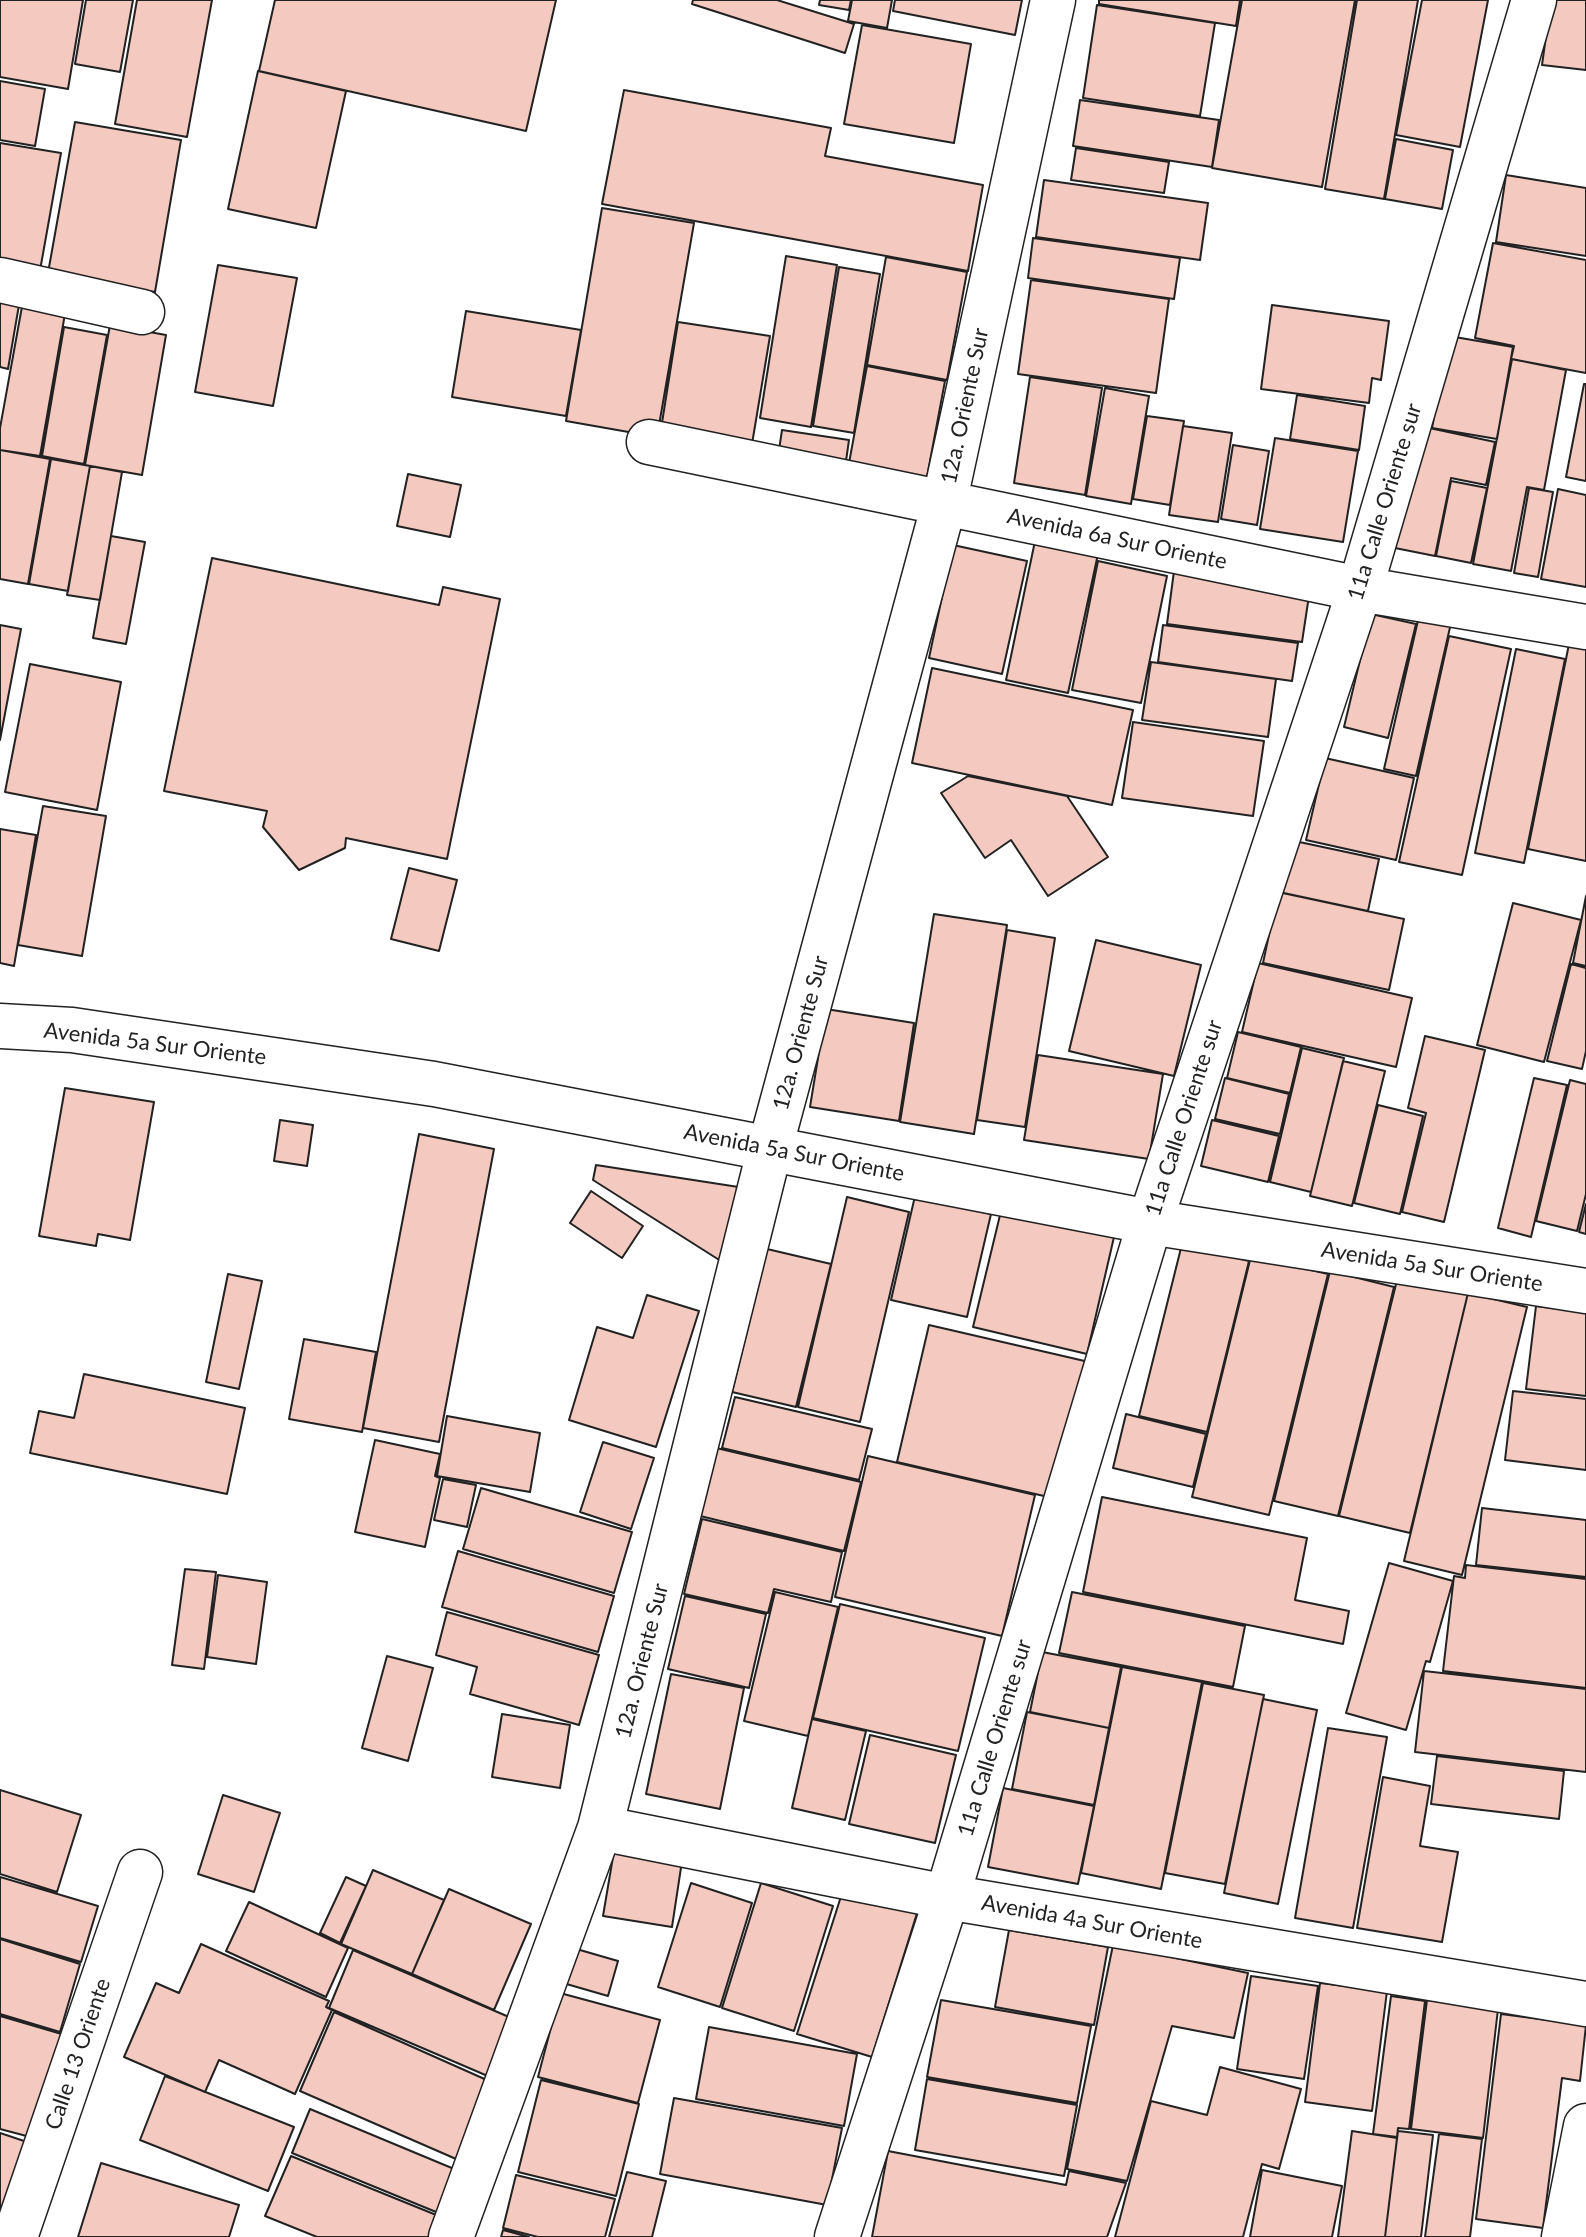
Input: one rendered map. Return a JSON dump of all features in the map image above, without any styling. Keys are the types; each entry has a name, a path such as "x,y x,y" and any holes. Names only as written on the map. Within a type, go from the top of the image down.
{"street":[{"name":"12a. Oriente Sur","path":"451,2237 600,1828 770,1148 944,504 1053,0"},
{"name":"11a Calle Oriente sur","path":"837,2237 947,1897 1150,1222 1360,589 1534,0"},
{"path":"0,280 142,312"},
{"name":"Avenida 6a Sur Oriente","path":"649,442 1360,589 1586,627"},
{"name":"Avenida 5a Sur Oriente","path":"0,1026 72,1030 434,1084 1150,1222 1586,1291"},
{"name":"Avenida 4a Sur Oriente","path":"600,1828 947,1897 1586,2004"},
{"name":"Calle 13 Oriente","path":"15,2237 140,1872"},
{"path":"1564,2237 1586,2126"}],"building":[{"path":"0,0 83,0 68,89 0,77"},
{"path":"86,0 133,0 120,72 75,64"},
{"path":"137,0 212,0 187,137 115,124"},
{"path":"275,0 556,0 526,131 259,71"},
{"path":"693,0 777,0 854,24 845,53 692,4"},
{"path":"820,0 851,0 849,10 819,5"},
{"path":"852,0 892,0 887,28 848,21"},
{"path":"895,0 1022,0 1015,35 893,11"},
{"path":"1099,0 1240,0 1236,26 1099,4"},
{"path":"1242,0 1355,0 1322,187 1212,168"},
{"path":"1357,0 1418,0 1384,199 1325,189"},
{"path":"1422,0 1488,0 1460,147 1396,135"},
{"path":"1551,0 1586,0 1586,70 1542,65"},
{"path":"1097,5 1215,23 1200,116 1083,98"},
{"path":"862,25 971,44 954,143 844,124"},
{"path":"258,71 346,91 316,228 228,209"},
{"path":"0,81 45,89 35,146 0,140"},
{"path":"624,90 831,128 825,156 983,185 968,271 602,204"},
{"path":"1080,100 1219,120 1212,167 1073,146"},
{"path":"75,122 181,140 155,292 48,273"},
{"path":"1396,139 1453,150 1442,209 1385,199"},
{"path":"0,143 61,153 39,276 0,269"},
{"path":"1076,148 1169,162 1164,193 1071,180"},
{"path":"1506,175 1586,188 1586,256 1496,242"},
{"path":"1044,180 1208,203 1200,260 1036,237"},
{"path":"602,208 694,223 657,437 566,421"},
{"path":"1033,238 1180,258 1174,299 1028,278"},
{"path":"1493,243 1586,260 1586,373 1511,359 1514,346 1475,338"},
{"path":"786,256 837,265 811,427 760,418"},
{"path":"886,257 967,272 947,380 867,365"},
{"path":"218,265 297,278 273,406 195,392"},
{"path":"839,267 880,274 854,433 813,426"},
{"path":"1031,280 1169,299 1156,393 1018,374"},
{"path":"0,296 20,299 8,369 0,367"},
{"path":"23,301 66,308 40,456 0,450 0,428"},
{"path":"1272,305 1389,321 1381,380 1372,378 1369,403 1261,389"},
{"path":"466,311 581,330 566,416 452,397"},
{"path":"678,322 770,336 752,444 661,429"},
{"path":"110,325 166,335 142,475 85,465"},
{"path":"64,327 107,335 84,464 42,456"},
{"path":"1449,336 1513,347 1497,439 1432,428"},
{"path":"1512,359 1566,370 1544,490 1527,487 1511,571 1473,564"},
{"path":"867,366 945,381 927,477 849,463"},
{"path":"1030,377 1102,388 1085,495 1014,483"},
{"path":"1586,384 1586,481 1566,477"},
{"path":"1105,388 1149,396 1131,504 1086,496"},
{"path":"1297,395 1365,406 1359,450 1290,439"},
{"path":"1147,416 1184,421 1170,505 1133,499"},
{"path":"1183,426 1232,433 1218,522 1169,515"},
{"path":"1420,426 1495,442 1486,485 1451,478 1435,556 1395,548"},
{"path":"782,430 849,440 846,461 779,450"},
{"path":"1275,438 1358,451 1343,542 1260,529"},
{"path":"1233,445 1269,451 1257,525 1221,519"},
{"path":"0,450 50,459 28,584 0,579"},
{"path":"51,459 90,466 68,591 29,584"},
{"path":"90,466 122,472 100,600 67,595"},
{"path":"408,474 461,485 450,537 397,526"},
{"path":"1451,481 1487,488 1471,563 1436,556"},
{"path":"1529,488 1553,492 1538,577 1514,573"},
{"path":"1558,489 1586,495 1586,587 1541,579"},
{"path":"111,536 145,542 126,644 93,638"},
{"path":"1035,541 1098,554 1068,693 1006,680"},
{"path":"953,545 1027,561 1002,674 929,658"},
{"path":"212,558 439,605 443,587 500,599 447,859 346,838 345,848 299,870 263,827 267,811 164,791"},
{"path":"1098,561 1167,576 1141,703 1072,690"},
{"path":"1174,571 1310,589 1302,642 1167,624"},
{"path":"1371,614 1416,624 1388,738 1344,727"},
{"path":"1419,616 1451,623 1416,776 1384,769"},
{"path":"0,625 21,629 0,740"},
{"path":"1163,625 1298,643 1292,681 1158,662"},
{"path":"1449,636 1511,649 1462,875 1399,862"},
{"path":"1570,639 1586,643 1586,861 1528,849"},
{"path":"1516,649 1565,659 1524,863 1475,853"},
{"path":"1151,662 1276,679 1268,737 1142,720"},
{"path":"30,664 121,682 97,810 5,792"},
{"path":"932,668 1133,710 1112,805 912,763"},
{"path":"1133,722 1264,741 1253,816 1122,798"},
{"path":"1325,758 1414,778 1396,860 1306,840"},
{"path":"968,776 1067,796 1108,857 1048,896 1011,840 985,858 941,793"},
{"path":"43,806 106,816 82,956 18,945"},
{"path":"0,829 36,835 14,966 0,963"},
{"path":"1290,840 1379,859 1368,911 1279,892"},
{"path":"409,868 457,880 439,951 391,939"},
{"path":"1278,892 1404,919 1389,990 1263,963"},
{"path":"1586,896 1586,966 1573,963"},
{"path":"1513,903 1581,920 1544,1062 1477,1045"},
{"path":"934,914 1007,925 974,1134 900,1122"},
{"path":"1007,930 1055,938 1025,1127 977,1120"},
{"path":"1096,940 1201,965 1174,1076 1069,1051"},
{"path":"1258,963 1412,998 1396,1067 1242,1032"},
{"path":"1571,964 1586,968 1586,1051 1582,1069 1547,1061"},
{"path":"826,1009 914,1023 899,1121 810,1107"},
{"path":"1238,1032 1301,1047 1290,1093 1227,1078"},
{"path":"1425,1036 1485,1050 1444,1222 1402,1212 1426,1113 1408,1108"},
{"path":"1302,1048 1344,1058 1311,1192 1270,1182"},
{"path":"1038,1055 1163,1074 1149,1159 1024,1140"},
{"path":"1343,1061 1385,1071 1352,1206 1310,1196"},
{"path":"1225,1078 1289,1094 1280,1134 1215,1119"},
{"path":"1534,1078 1567,1085 1531,1237 1498,1228"},
{"path":"1570,1080 1586,1084 1586,1194 1577,1231 1536,1221"},
{"path":"65,1088 154,1102 130,1240 98,1234 96,1246 39,1236"},
{"path":"1378,1105 1423,1116 1400,1214 1354,1203"},
{"path":"280,1120 313,1125 307,1166 274,1161"},
{"path":"1212,1120 1279,1136 1268,1182 1201,1166"},
{"path":"419,1134 494,1149 439,1442 363,1428"},
{"path":"596,1165 745,1188 724,1263 593,1180"},
{"path":"591,1191 643,1226 622,1258 570,1223"},
{"path":"915,1196 991,1214 967,1317 891,1300"},
{"path":"847,1197 909,1212 860,1422 798,1407"},
{"path":"1586,1204 1586,1234 1579,1232"},
{"path":"1001,1211 1114,1237 1087,1354 973,1327"},
{"path":"1182,1244 1249,1261 1207,1432 1139,1416"},
{"path":"767,1249 831,1264 796,1407 732,1392"},
{"path":"1251,1256 1328,1274 1269,1515 1192,1497"},
{"path":"1330,1271 1394,1287 1338,1516 1274,1501"},
{"path":"228,1274 262,1281 239,1389 206,1382"},
{"path":"1398,1276 1468,1293 1410,1533 1339,1516"},
{"path":"1468,1293 1527,1307 1462,1575 1404,1561"},
{"path":"647,1295 699,1311 656,1447 569,1420 597,1327 633,1338"},
{"path":"1536,1306 1586,1312 1586,1396 1526,1389"},
{"path":"929,1325 1089,1362 1057,1499 897,1462"},
{"path":"304,1339 376,1352 362,1432 289,1419"},
{"path":"84,1374 245,1408 227,1494 30,1453 39,1411 74,1418"},
{"path":"1513,1391 1586,1399 1586,1470 1505,1460"},
{"path":"735,1397 872,1429 859,1480 722,1448"},
{"path":"1126,1414 1206,1434 1193,1487 1113,1468"},
{"path":"447,1416 540,1433 530,1492 437,1476"},
{"path":"375,1440 440,1454 435,1476 440,1478 425,1547 355,1532"},
{"path":"603,1442 654,1458 631,1529 580,1512"},
{"path":"712,1447 861,1482 844,1551 696,1515"},
{"path":"868,1456 1035,1495 1002,1636 835,1597"},
{"path":"443,1479 476,1485 467,1527 434,1520"},
{"path":"481,1488 632,1532 614,1593 463,1549"},
{"path":"1102,1497 1307,1538 1295,1600 1349,1611 1343,1644 1083,1592"},
{"path":"1482,1508 1586,1520 1586,1577 1476,1565"},
{"path":"702,1519 842,1552 831,1602 774,1589 768,1613 684,1594"},
{"path":"458,1551 614,1596 598,1652 442,1607"},
{"path":"1389,1563 1453,1581 1430,1662 1426,1661 1406,1730 1346,1713"},
{"path":"1466,1565 1586,1579 1586,1688 1443,1671 1454,1576 1465,1578"},
{"path":"185,1569 216,1572 204,1669 172,1665"},
{"path":"218,1575 267,1582 256,1664 207,1657"},
{"path":"775,1592 838,1607 808,1736 744,1721"},
{"path":"1072,1592 1245,1626 1233,1687 1059,1653"},
{"path":"685,1596 766,1614 749,1688 668,1669"},
{"path":"840,1604 985,1638 958,1751 813,1718"},
{"path":"447,1612 599,1655 579,1725 470,1694 477,1667 436,1655"},
{"path":"1042,1652 1121,1667 1109,1728 1030,1712"},
{"path":"387,1656 433,1668 408,1761 362,1748"},
{"path":"1122,1667 1202,1682 1161,1889 1081,1873"},
{"path":"1424,1671 1586,1689 1586,1772 1415,1752"},
{"path":"671,1674 744,1688 720,1809 646,1794"},
{"path":"1203,1683 1264,1695 1225,1884 1165,1873"},
{"path":"1263,1699 1317,1710 1278,1904 1224,1893"},
{"path":"1027,1712 1109,1728 1094,1805 1012,1789"},
{"path":"502,1714 570,1725 560,1788 492,1777"},
{"path":"812,1719 866,1731 845,1820 792,1808"},
{"path":"1328,1728 1387,1737 1353,1928 1295,1918"},
{"path":"870,1735 956,1755 935,1843 849,1824"},
{"path":"1437,1756 1564,1771 1559,1819 1431,1804"},
{"path":"1383,1777 1430,1786 1420,1846 1458,1852 1442,1942 1357,1928"},
{"path":"1003,1788 1094,1806 1078,1884 988,1867"},
{"path":"0,1790 81,1815 57,1892 0,1874"},
{"path":"223,1795 280,1813 254,1892 198,1874"},
{"path":"614,1851 682,1861 672,1927 603,1916"},
{"path":"373,1870 444,1900 412,1974 341,1944"},
{"path":"0,1877 98,1906 81,1962 0,1938"},
{"path":"346,1877 366,1886 340,1943 320,1933"},
{"path":"691,1883 752,1903 720,2007 658,1987"},
{"path":"761,1883 833,1906 794,2031 722,2008"},
{"path":"844,1887 918,1910 872,2057 797,2034"},
{"path":"449,1889 531,1924 494,2010 412,1974"},
{"path":"249,1902 348,1948 326,1997 226,1951"},
{"path":"1009,1930 1108,1947 1094,2025 995,2007"},
{"path":"0,1939 80,1964 60,2032 0,2014"},
{"path":"201,1944 329,2001 326,2007 332,2010 295,2094 219,2060 205,2092 124,2057 156,1983 179,1993"},
{"path":"1113,1945 1248,1973 1234,2038 1172,2026 1127,2181 1067,2169"},
{"path":"573,1948 618,1961 608,1996 563,1983"},
{"path":"353,1950 516,2020 490,2077 329,2008"},
{"path":"1251,1976 1318,1986 1304,2079 1237,2069"},
{"path":"1320,1983 1387,1991 1372,2111 1305,2102"},
{"path":"560,1993 660,2020 638,2103 538,2077"},
{"path":"1391,1996 1425,2001 1409,2129 1398,2128 1397,2137 1373,2134"},
{"path":"941,2000 1091,2026 1077,2103 927,2077"},
{"path":"1427,2000 1498,2009 1483,2138 1411,2129"},
{"path":"334,2012 498,2085 463,2162 300,2091"},
{"path":"1501,2014 1586,2025 1580,2081 1562,2078 1543,2228 1476,2219"},
{"path":"0,2016 65,2035 34,2138 0,2129"},
{"path":"709,2027 857,2054 844,2126 696,2099"},
{"path":"1220,2067 1301,2089 1279,2169 1262,2164 1243,2237 1115,2237 1151,2101 1207,2115"},
{"path":"165,2076 294,2127 268,2191 140,2140"},
{"path":"927,2079 1077,2105 1064,2176 915,2150"},
{"path":"541,2080 639,2104 616,2196 518,2172"},
{"path":"674,2098 842,2128 827,2205 660,2174"},
{"path":"310,2109 459,2171 441,2214 292,2153"},
{"path":"1352,2131 1397,2138 1385,2237 1338,2237"},
{"path":"1398,2131 1433,2135 1421,2237 1385,2237"},
{"path":"0,2133 30,2143 0,2237"},
{"path":"1439,2134 1482,2139 1470,2237 1425,2237"},
{"path":"888,2151 1066,2185 1069,2171 1126,2183 1107,2237 872,2237"},
{"path":"291,2156 451,2221 444,2237 317,2237 265,2216"},
{"path":"101,2163 239,2205 229,2237 78,2237"},
{"path":"1262,2170 1342,2186 1332,2237 1250,2237"},
{"path":"627,2172 666,2181 652,2237 609,2237"},
{"path":"516,2175 615,2199 605,2237 538,2237 503,2228"},
{"path":"503,2230 529,2237 501,2237"}]}
